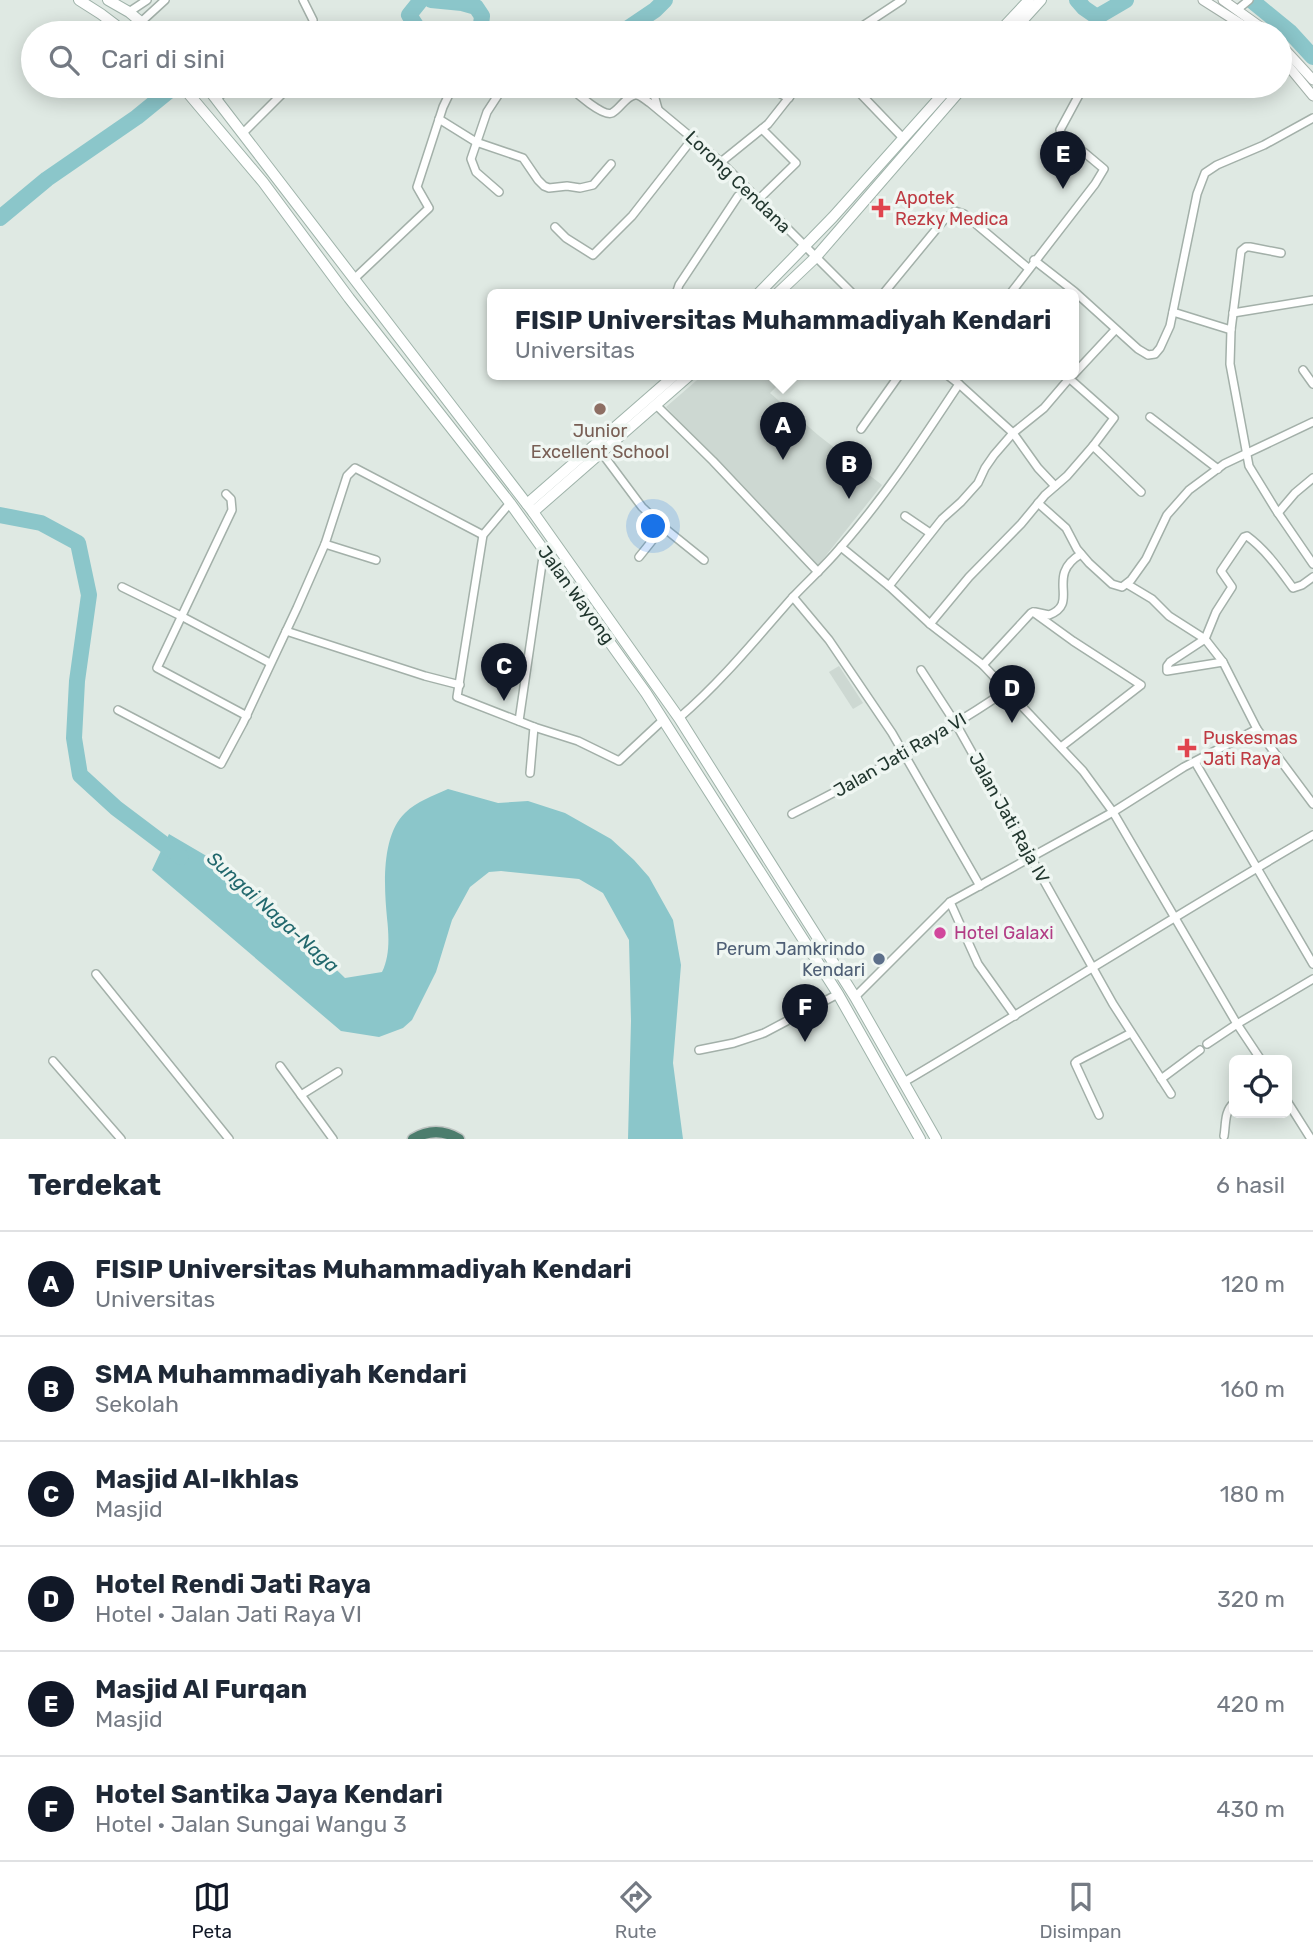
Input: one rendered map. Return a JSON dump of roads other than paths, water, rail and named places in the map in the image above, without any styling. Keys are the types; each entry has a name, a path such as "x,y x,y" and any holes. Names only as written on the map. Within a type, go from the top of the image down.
{"highway":[{"path":"413,1139 431,1132 450,1134 459,1139"}],"main road":[{"path":"79,0 110,21"},
{"path":"108,0 140,21"},
{"path":"1010,21 1029,0"},
{"path":"1022,21 1041,0"},
{"name":"Jalan Wayong","path":"192,98 256,173 349,298 510,503 646,693 838,994 920,1139"},
{"path":"763,289 834,218 939,98"},
{"path":"782,289 815,258 954,98"},
{"name":"Jalan Wayong","path":"216,99 417,361 533,505 679,718 855,998 936,1139"},
{"path":"406,370 417,361"},
{"path":"533,505 669,380"},
{"path":"533,505 601,452 684,380"}],"street":[{"path":"130,12 147,0"},
{"path":"142,21 165,0"},
{"path":"303,0 313,20"},
{"path":"870,21 902,0"},
{"path":"1203,0 1236,21"},
{"path":"1223,0 1243,5 1258,21"},
{"path":"1292,57 1313,80"},
{"path":"1292,71 1313,96"},
{"path":"243,133 278,98"},
{"path":"355,278 429,207 417,187 448,98"},
{"path":"496,98 487,112 471,159 476,172 499,192"},
{"path":"583,98 608,114 628,98"},
{"name":"Lorong Cendana","path":"643,98 721,162 848,289"},
{"path":"655,98 658,110"},
{"path":"721,162 768,124 789,98"},
{"path":"865,98 903,138"},
{"path":"1013,289 1104,169 1061,133 1060,130 1077,98"},
{"path":"1079,296 1138,349 1151,355 1157,352 1170,327 1197,194 1205,173 1210,168 1264,145 1313,118"},
{"path":"439,119 476,142 523,158 537,180 550,188 580,188 593,184 611,164"},
{"path":"759,200 796,163 762,129"},
{"path":"555,227 566,238 593,255 632,216 693,138"},
{"path":"678,289 738,196"},
{"path":"887,289 943,221 955,211 964,214 1028,268"},
{"path":"1282,253 1250,247 1241,251 1231,330 1230,364 1247,455 1254,475 1312,558"},
{"path":"1034,260 1071,289"},
{"path":"1233,313 1313,300"},
{"path":"1173,312 1231,330"},
{"path":"1079,369 1115,330"},
{"path":"1303,370 1313,384"},
{"path":"861,429 897,380"},
{"path":"954,380 1013,433 1038,468 1055,486"},
{"path":"889,586 942,519 978,483 988,462 1013,433 1044,408 1068,380"},
{"path":"930,624 969,577 1067,476 1114,418 1076,380"},
{"path":"679,718 716,684 841,547 913,453 959,384"},
{"path":"656,405 818,572"},
{"path":"1150,417 1217,469"},
{"path":"1038,503 1066,527 1081,554 1112,584 1122,587 1146,559 1167,515 1189,490 1217,469 1313,422"},
{"path":"1093,446 1141,492"},
{"path":"601,452 632,496 663,527 704,560"},
{"path":"118,710 219,765 247,716 286,631 325,544 347,476 355,468 483,535"},
{"path":"1278,513 1295,493 1313,478"},
{"path":"226,494 231,499 232,510 157,668 247,716"},
{"path":"510,503 483,535 457,697 578,741 619,761 663,720"},
{"path":"905,516 930,533"},
{"path":"639,556 663,527"},
{"path":"1223,662 1167,671 1170,662 1205,639 1216,612 1232,587 1221,571 1245,536 1254,541 1276,563 1293,587 1302,585 1313,577"},
{"path":"325,544 376,560"},
{"path":"841,547 930,624 983,665 1089,778 1113,812 1258,1055"},
{"path":"519,721 544,550"},
{"path":"1033,612 1049,615 1059,610 1063,602 1064,571 1070,562 1081,554"},
{"path":"1127,583 1152,598 1169,616 1205,639 1223,662 1257,729 1313,804"},
{"path":"122,587 270,663"},
{"path":"793,597 830,640 904,753 980,886"},
{"path":"983,665 1033,612"},
{"path":"1033,612 1141,685 1061,747"},
{"path":"286,631 460,685"},
{"name":"Jalan Jati Raja IV","path":"921,670 956,724 1131,1033 1171,1094"},
{"name":"Jalan Jati Raya VI","path":"792,814 870,774 956,724 1006,691"},
{"path":"530,773 534,727"},
{"path":"855,998 950,902 1257,729"},
{"path":"1195,762 1313,964"},
{"path":"904,1082 1313,835"},
{"path":"950,902 978,964 1015,1016"},
{"path":"96,974 229,1139"},
{"path":"1207,1044 1313,979"},
{"path":"699,1050 764,1032 838,994"},
{"path":"1099,1115 1075,1063 1131,1033"},
{"path":"1161,1079 1200,1050"},
{"path":"52,1061 121,1139"},
{"path":"280,1066 333,1139"},
{"path":"302,1095 338,1072"},
{"path":"1224,1136 1229,1109"},
{"path":"1292,1109 1311,1139"}],"water":[{"path":"448,789 498,803 528,801 565,813 611,839 649,877 673,920 681,965 673,1063 683,1139 628,1139 631,1021 629,940 603,893 579,879 501,871 489,872 470,887 452,920 436,972 412,1020 403,1028 379,1037 341,1031 152,870 169,834 239,875 345,978 382,972 388,946 385,877 392,835 405,813 425,799"}],"waterway":[{"path":"413,21 409,15 421,0"},
{"path":"431,0 476,7 482,16 481,21"},
{"path":"639,21 665,0"},
{"path":"1077,0 1097,17 1126,0"},
{"path":"1251,0 1277,21"},
{"path":"1292,34 1313,57"},
{"path":"0,218 47,179 160,98"},
{"name":"Sungai Naga-Naga","path":"0,515 41,523 78,543 89,595 77,681 74,738 80,775 116,808 181,857"}],"place":[{"name":"Masjid Al Furqan","path":"1063,189"},
{"name":"Apotek Rezky Medica","path":"881,208"},
{"name":"Junior Excellent School","path":"600,409"},
{"name":"FISIP Universitas Muhammadiyah Kendari","path":"783,460"},
{"name":"SMA Muhammadiyah Kendari","path":"849,499"},
{"name":"Masjid Al-Ikhlas","path":"504,701"},
{"name":"Hotel Rendi Jati Raya","path":"1012,723"},
{"name":"Puskesmas Jati Raya","path":"1187,748"},
{"name":"Hotel Galaxi","path":"940,933"},
{"name":"Perum Jamkrindo Kendari","path":"879,959"},
{"name":"Hotel Santika Jaya Kendari","path":"805,1042"}]}
